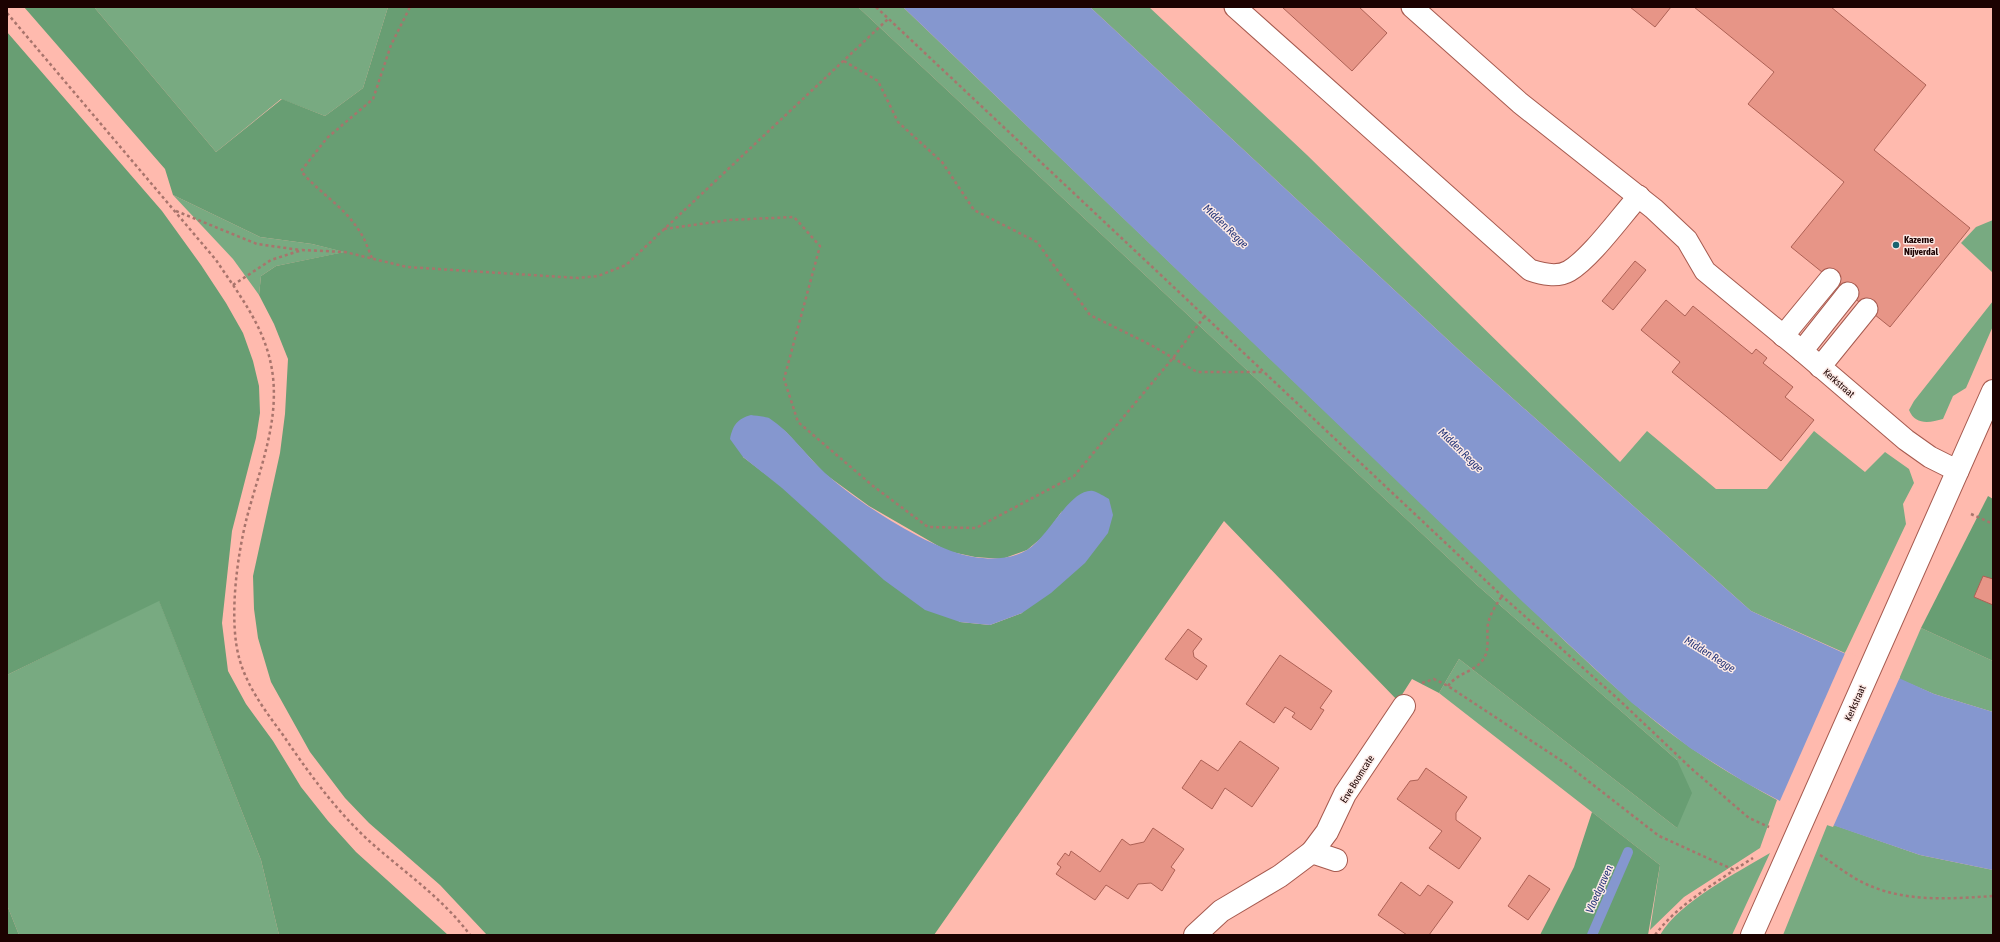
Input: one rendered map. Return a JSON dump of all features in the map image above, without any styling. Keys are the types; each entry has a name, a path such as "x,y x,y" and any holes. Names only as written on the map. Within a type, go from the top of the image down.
{"street":[{"name":"Kerkstraat","path":"1752,935 1993,391"},
{"name":"Erve Boomcate","path":"1195,935 1221,911 1280,876 1312,852 1328,832 1345,794 1404,706"},
{"path":"1312,852 1336,860"}],"lane":[{"path":"1235,7 1530,270 1546,275 1568,271 1588,255 1639,196"},
{"name":"Kerkstraat","path":"1412,7 1520,102 1639,196 1687,240 1705,271 1745,302 1906,440 1930,457 1958,471"},
{"path":"1783,336 1830,279"},
{"path":"1802,351 1848,293"},
{"path":"1820,367 1867,309"}],"path":[{"path":"372,258 361,232 344,211 311,183 301,171 328,138 373,99 392,45 410,7"},
{"path":"876,7 1502,596 1617,698 1693,770 1749,818 1795,838 1859,880 1886,891 1914,897 1945,899 1993,896"},
{"path":"7,13 216,260 246,304 262,336 269,356 274,400 271,435 247,519 240,553 235,604 235,639 240,661 260,703 309,773 335,805 368,840 431,894 470,935"},
{"path":"174,210 257,244 302,250 345,252 407,267 578,278 598,276 626,264 888,19"},
{"path":"844,61 878,80 898,122 942,162 974,210 1037,242 1090,315 1151,345 1197,372 1263,372"},
{"path":"664,229 729,220 794,217 820,246 784,379 798,422 873,486 928,527 976,528 1074,476 1173,358 1204,317"},
{"path":"233,285 271,260 302,250"},
{"path":"1448,686 1453,679 1473,668 1484,659 1487,652 1488,622 1502,596"},
{"path":"1404,706 1416,688 1423,681 1434,679 1448,686 1565,763 1660,836 1734,870"},
{"path":"1655,935 1664,923 1681,906 1772,846 1795,838"}],"green space":[{"path":"24,7 94,7 216,152 282,99 325,116 363,88 388,7 858,7 1477,585 1677,760 1692,793 1677,828 1459,659 1439,693 1412,679 1398,701 1224,521 934,935 487,935 440,885 369,823 345,798 310,752 271,682 258,638 254,609 253,576 280,453 285,414 288,359 274,324 259,295 261,276 276,266 344,252 312,244 260,237 173,195 165,169","holes":["768,418 786,432 825,474 869,506 947,551 975,557 1002,559 1027,550 1045,535 1062,511 1022,613 990,625 960,622 743,457"]},
{"path":"94,7 388,7 363,88 325,116 281,99 216,152"},
{"path":"858,7 903,7 1567,643 1612,684 1658,724 1691,748 1722,769 1777,800 1760,848 1684,897 1650,930 1660,865 1439,693 1459,659 1677,828 1677,760 1477,585"},
{"path":"1090,7 1149,7 1307,155 1620,462 1647,431 1716,489 1767,489 1814,431 1865,472 1885,452 1909,469 1914,483 1903,504 1906,524 1845,653 1751,611 1462,353"},
{"path":"7,32 162,211 226,303 243,333 253,361 259,386 260,413 256,438 232,531 222,623 228,671 246,704 273,741 301,787 328,821 356,852 448,935 279,935 261,860 159,601 7,675"},
{"path":"173,195 260,237 312,244 345,252 276,266 261,276 259,295 233,259"},
{"path":"1993,220 1993,273 1961,243 1976,227"},
{"path":"1993,301 1993,326 1966,388 1953,396 1943,419 1923,422 1915,418 1909,410 1914,401"},
{"path":"1988,496 1993,499 1993,661 1921,628"},
{"path":"159,600 261,860 279,935 19,935 7,905 7,675"},
{"path":"1921,628 1993,661 1993,712 1934,694 1899,679"},
{"path":"1592,812 1660,865 1648,935 1540,935 1574,867"},
{"path":"1828,823 1920,855 1993,870 1993,935 1783,935"},
{"path":"1770,853 1732,935 1660,935 1669,923 1695,899"},
{"path":"7,905 19,935 7,935"}],"water":[{"name":"Midden Regge","path":"903,7 1090,7 1462,353 1751,611 1934,694 1993,712 1993,870 1920,855 1812,818 1746,783 1690,748 1632,703 1524,603"},
{"path":"751,415 769,418 777,424 825,473 875,511 917,535 957,553 974,557 995,558 1008,557 1021,553 1035,544 1068,505 1084,492 1093,491 1109,499 1113,515 1108,533 1085,563 1051,593 1022,613 990,625 960,622 925,610 884,580 782,488 743,457 730,439 736,423 742,418"}],"pier":[{"path":"1846,651 1900,677 1833,827 1811,820 1779,803"}],"building":[{"path":"1282,7 1359,7 1387,33 1352,71"},
{"path":"1630,7 1671,7 1655,27"},
{"path":"1694,7 1831,7 1926,85 1874,150 1970,228 1890,327 1791,247 1844,182 1748,104 1774,72"},
{"path":"1635,261 1646,270 1613,310 1602,301"},
{"path":"1666,300 1685,316 1693,306 1752,354 1756,349 1767,358 1763,363 1793,387 1785,397 1814,420 1781,461 1672,372 1680,362 1641,330"},
{"path":"1983,576 1993,579 1993,605 1974,597"},
{"path":"1188,629 1202,639 1193,651 1194,657 1207,666 1197,680 1165,659"},
{"path":"1280,655 1332,691 1320,708 1324,710 1311,730 1292,717 1295,713 1285,707 1274,723 1246,704"},
{"path":"1240,741 1279,768 1252,807 1225,788 1212,809 1182,788 1201,760 1218,771"},
{"path":"1426,768 1467,797 1456,813 1456,820 1481,838 1459,869 1429,848 1442,831 1397,799 1410,781 1418,780"},
{"path":"1153,828 1184,849 1171,867 1175,870 1162,891 1151,883 1138,884 1128,899 1106,885 1095,900 1056,874 1061,867 1057,864 1065,853 1069,856 1071,851 1100,872 1122,839 1130,845 1144,842"},
{"path":"1529,875 1550,889 1528,920 1508,906"},
{"path":"1401,882 1420,896 1428,885 1453,902 1429,935 1407,935 1378,915"}],"waterway":[{"name":"Vloedgraven","path":"1592,935 1628,852"}],"place":[{"name":"Kazerne Nijverdal","path":"1896,245"}]}
